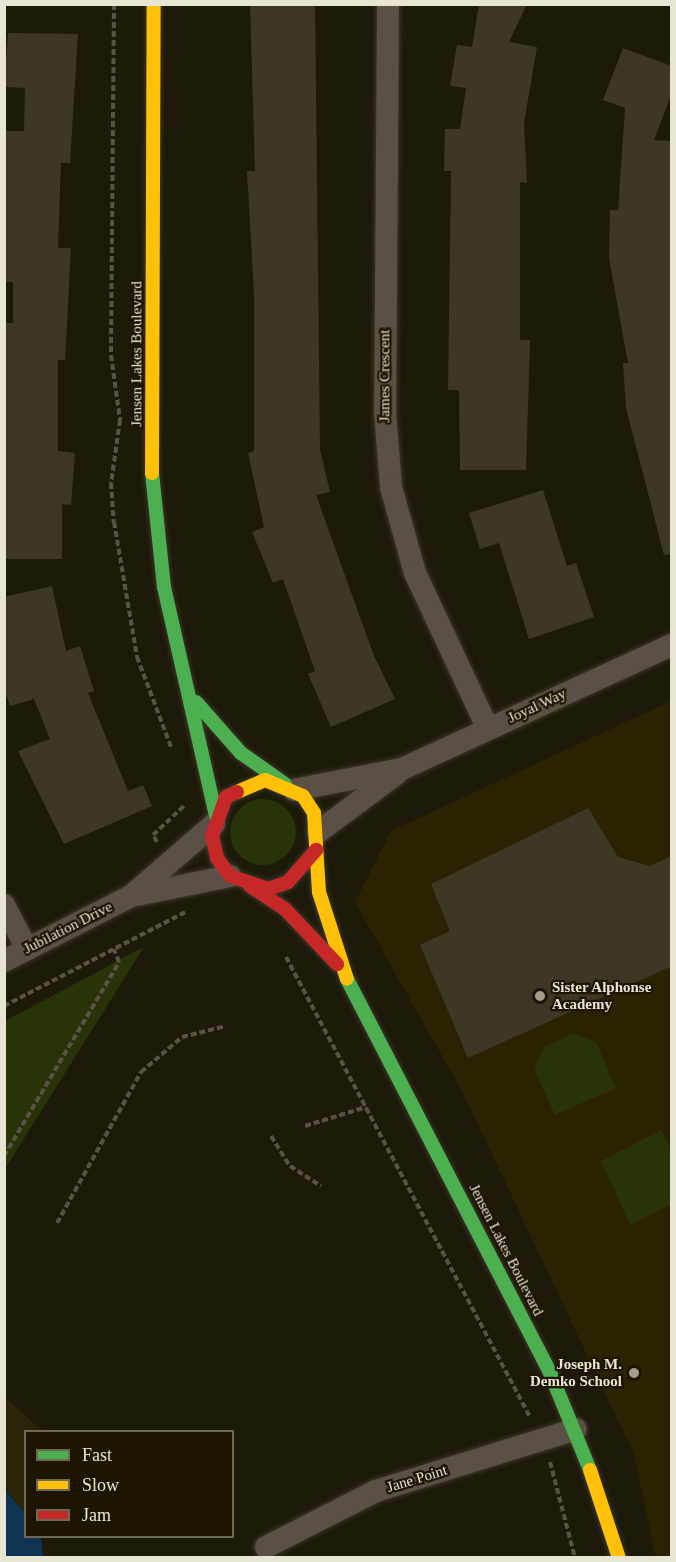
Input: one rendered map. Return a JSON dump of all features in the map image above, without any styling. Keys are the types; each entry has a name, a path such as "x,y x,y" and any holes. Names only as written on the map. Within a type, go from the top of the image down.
{"street":[{"name":"Jensen Lakes Boulevard","path":"154,4 152,489 164,587 193,698 215,819"},
{"name":"James Crescent","path":"388,4 385,412 391,487 415,573 488,729"},
{"name":"Joyal Way","path":"317,841 402,769 672,645"},
{"name":"Jensen Lakes Boulevard","path":"193,698 241,753 290,787"},
{"name":"Joyal Way","path":"290,787 402,769"},
{"path":"265,780 290,787 314,813 317,841 288,882 268,889 240,881 217,858 215,819 226,797 243,785 265,780"},
{"name":"Jubilation Drive","path":"4,961 131,896 215,819"},
{"name":"Jensen Lakes Boulevard","path":"317,841 319,892 341,968 576,1430 619,1557"},
{"name":"Jensen Lakes Boulevard","path":"240,881 285,909 341,968"},
{"name":"Jubilation Drive","path":"131,896 240,881"},
{"path":"4,905 27,949"},
{"name":"Jane Point","path":"266,1547 376,1491 576,1430"}],"path":[{"path":"4,1006 192,908"},
{"path":"280,948 527,1412"},
{"path":"4,1156 119,962 114,949"},
{"path":"57,1223 147,1065 182,1037 226,1026"},
{"path":"305,1126 366,1107"},
{"path":"271,1136 290,1166 321,1186"},
{"path":"552,1466 553,1488 575,1557"}],"shaded area":[{"name":"Sister Alphonse Academy","path":"671,701 671,1557 656,1557 633,1452 462,1091 355,902 391,831"}],"green space":[{"path":"263,799 276,801 286,809 294,819 296,832 294,845 286,855 276,863 263,865 250,863 240,855 232,845 230,832 232,819 240,809 250,801"},
{"path":"144,947 5,1169 5,1021"},
{"path":"573,1033 596,1042 616,1088 555,1115 534,1069 544,1047"},
{"path":"661,1130 671,1150 671,1204 630,1225 601,1161"}],"sand":[{"path":"4,1396 41,1430 24,1430 24,1512 5,1489"}],"water":[{"path":"4,1489 24,1512 24,1538 41,1538 43,1557 5,1557"}],"building":[{"path":"250,4 315,4 320,449 330,492 316,495 374,656 395,699 331,727 308,674 315,671 283,579 273,583 252,532 264,527 248,453 254,451 254,293 247,171 255,171"},
{"path":"479,4 527,4 509,42 537,47 524,123 527,183 520,182 520,340 530,340 526,470 460,470 459,390 448,390 451,171 444,171 445,129 460,129 466,88 450,86 457,45 472,47"},
{"path":"8,33 78,34 70,163 61,163 58,248 71,248 65,360 58,360 58,451 75,453 71,505 62,504 62,559 4,559 4,323 13,323 13,282 4,282 4,131 24,131 25,88 4,87"},
{"path":"623,48 672,66 672,93 654,140 672,141 672,554 664,555 626,408 623,363 628,363 609,258 610,210 618,210 625,108 603,100"},
{"path":"543,490 567,566 576,563 594,617 529,639 499,543 480,549 469,513"},
{"path":"52,586 66,651 80,646 94,691 88,693 128,791 143,785 152,806 64,844 18,751 50,739 34,699 10,706 4,688 4,597"},
{"path":"588,808 618,857 650,866 672,856 672,966 468,1058 420,945 450,931 431,884"}],"traffic: fast":[{"path":"152,473 164,587 216,815"},
{"path":"196,702 241,753 285,784"},
{"path":"347,979 549,1370 590,1470"}],"traffic: slow":[{"path":"152,473 154,4"},
{"path":"237,792 265,780 303,796 314,813 319,892 347,979"},
{"path":"590,1470 619,1558"}],"traffic: jam":[{"path":"237,792 226,797 212,836 217,858 230,876 268,889 288,882 316,850"},
{"path":"250,886 285,909 337,964"}],"place":[{"name":"Sister Alphonse Academy","path":"540,996"},
{"name":"Joseph M. Demko School","path":"634,1373"}]}
